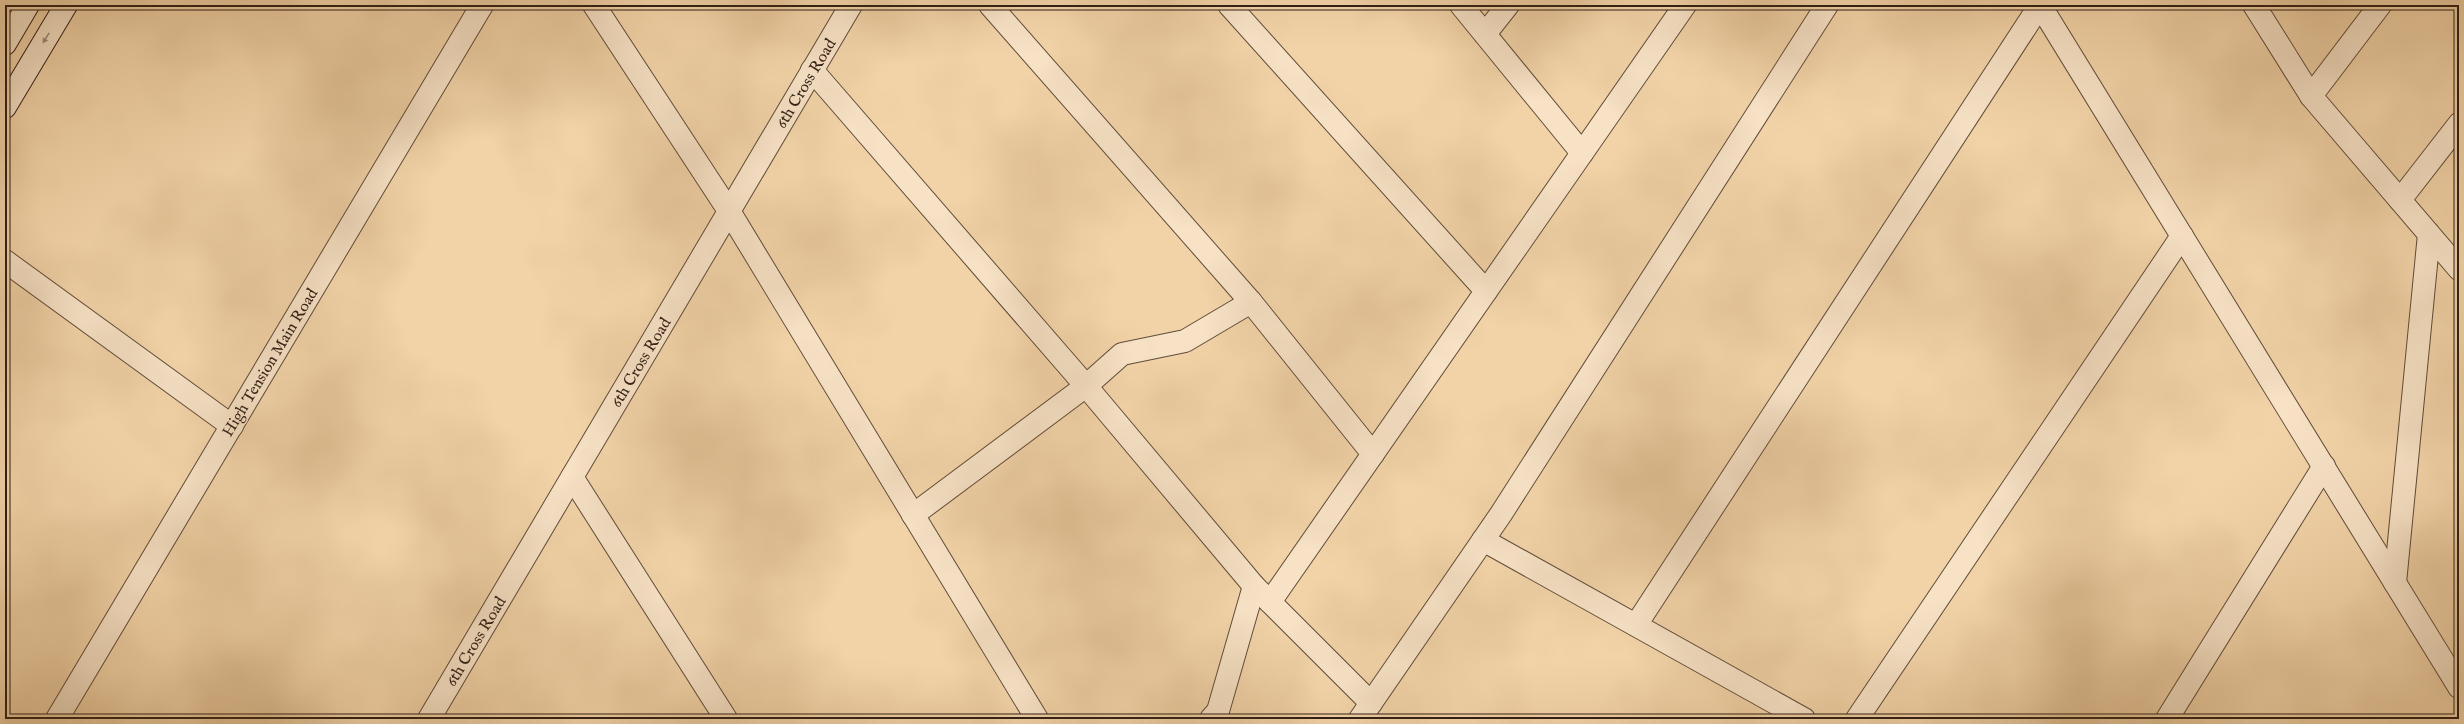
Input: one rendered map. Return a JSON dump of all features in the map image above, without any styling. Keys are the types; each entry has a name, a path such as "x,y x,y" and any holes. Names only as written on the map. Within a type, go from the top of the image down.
{"street":[{"path":"5,44 28,5"},
{"path":"5,107 66,5"},
{"name":"High Tension Main Road","path":"57,719 482,5"},
{"path":"594,5 729,211 1037,719"},
{"name":"6th Cross Road","path":"429,719 851,5"},
{"path":"990,5 1251,302 1373,454"},
{"path":"1229,5 1486,291"},
{"path":"1460,5 1582,153"},
{"path":"1485,34 1508,5"},
{"path":"1270,602 1685,5"},
{"path":"812,70 1086,386 1254,586 1270,602 1365,711 1483,540 1827,5"},
{"path":"1636,626 2040,5 2459,687"},
{"path":"2254,5 2311,96 2459,269"},
{"path":"2311,96 2380,5"},
{"path":"2400,200 2459,124"},
{"path":"2395,584 2429,234"},
{"path":"1857,719 2182,236"},
{"path":"5,261 232,426"},
{"path":"913,514 1086,386 1122,354 1185,342 1251,302"},
{"path":"2167,719 2324,466"},
{"path":"572,477 726,719"},
{"path":"1483,540 1804,719"},
{"path":"1211,719 1218,711 1254,586"}]}
